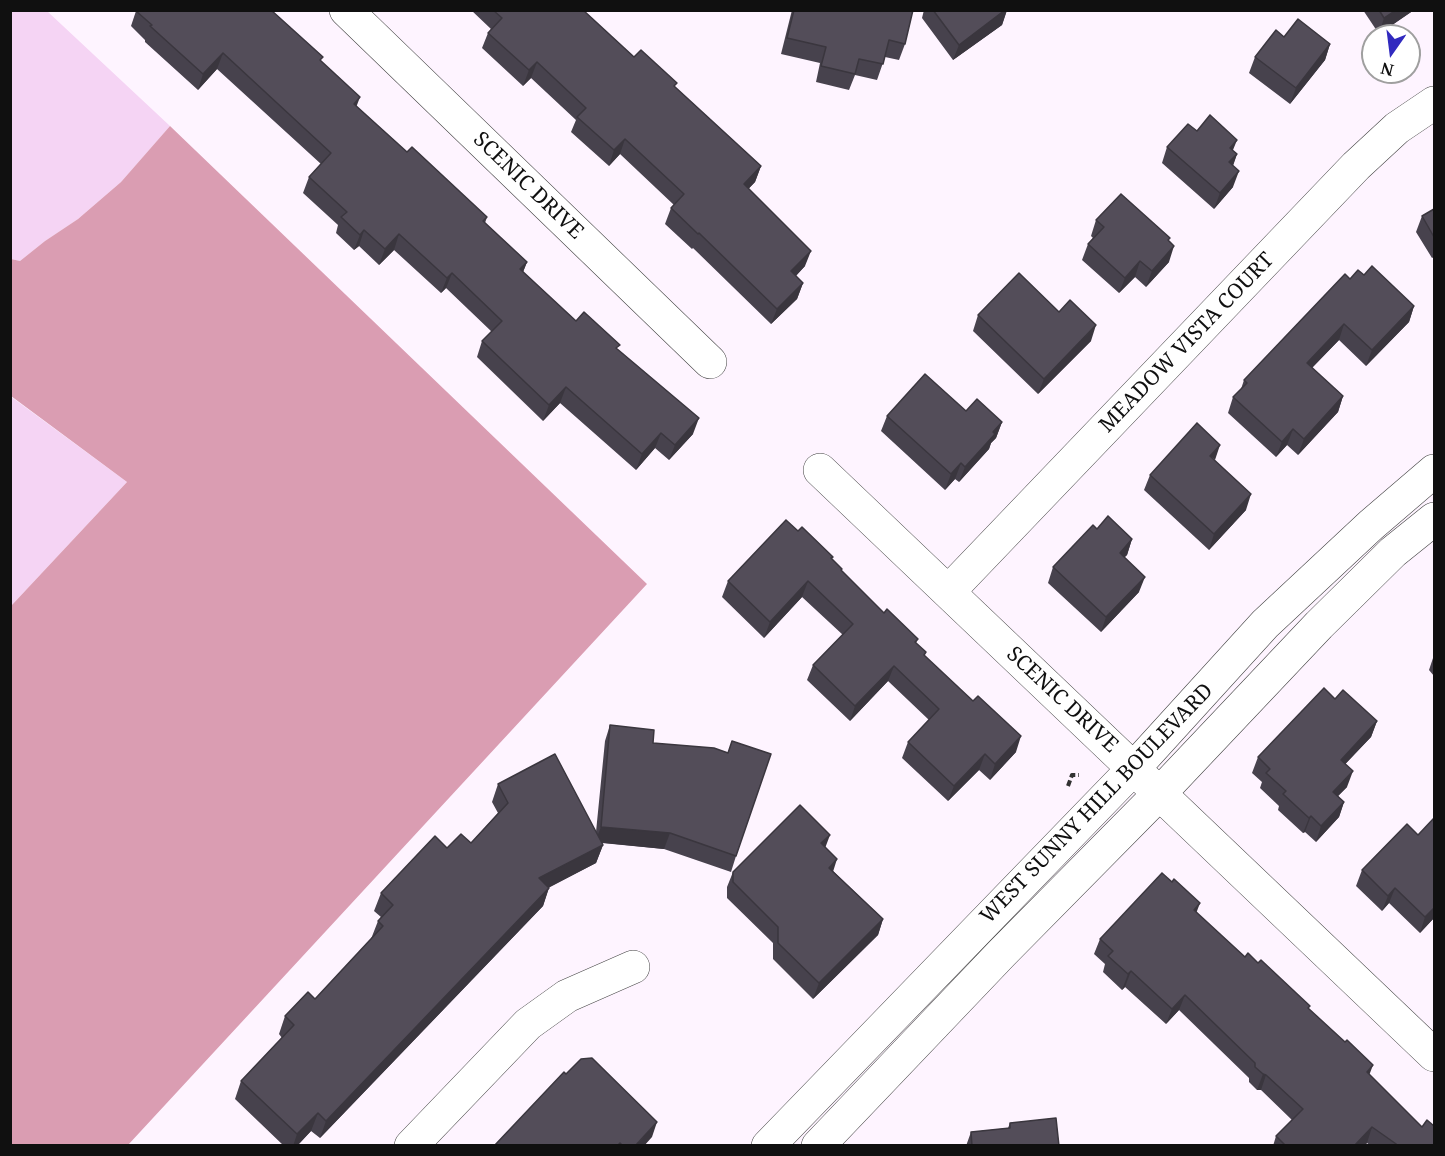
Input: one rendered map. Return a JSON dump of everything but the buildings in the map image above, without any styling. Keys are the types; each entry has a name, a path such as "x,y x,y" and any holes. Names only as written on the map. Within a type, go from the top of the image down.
{"street":[{"name":"SCENIC DRIVE","path":"346,10 710,362"},
{"name":"MEADOW VISTA COURT","path":"948,592 1356,166 1397,128 1434,103"},
{"name":"SCENIC DRIVE","path":"820,470 1160,793 1430,1044"},
{"name":"WEST SUNNY HILL BOULEVARD","path":"768,1146 1134,768 1265,624 1371,525 1434,471"},
{"name":"WEST SUNNY HILL BOULEVARD","path":"818,1146 1002,953 1160,793 1319,625 1393,552 1434,519"},
{"path":"411,1146 528,1024 567,996 633,967"}],"shaded area":[{"path":"11,11 47,11 170,126 121,182 78,219 20,261 11,259"},
{"path":"170,126 647,584 128,1145 11,1145 11,606 127,482 11,396 11,259 20,261 78,219 121,182"},
{"path":"10,396 127,482 11,606 10,606"}]}
